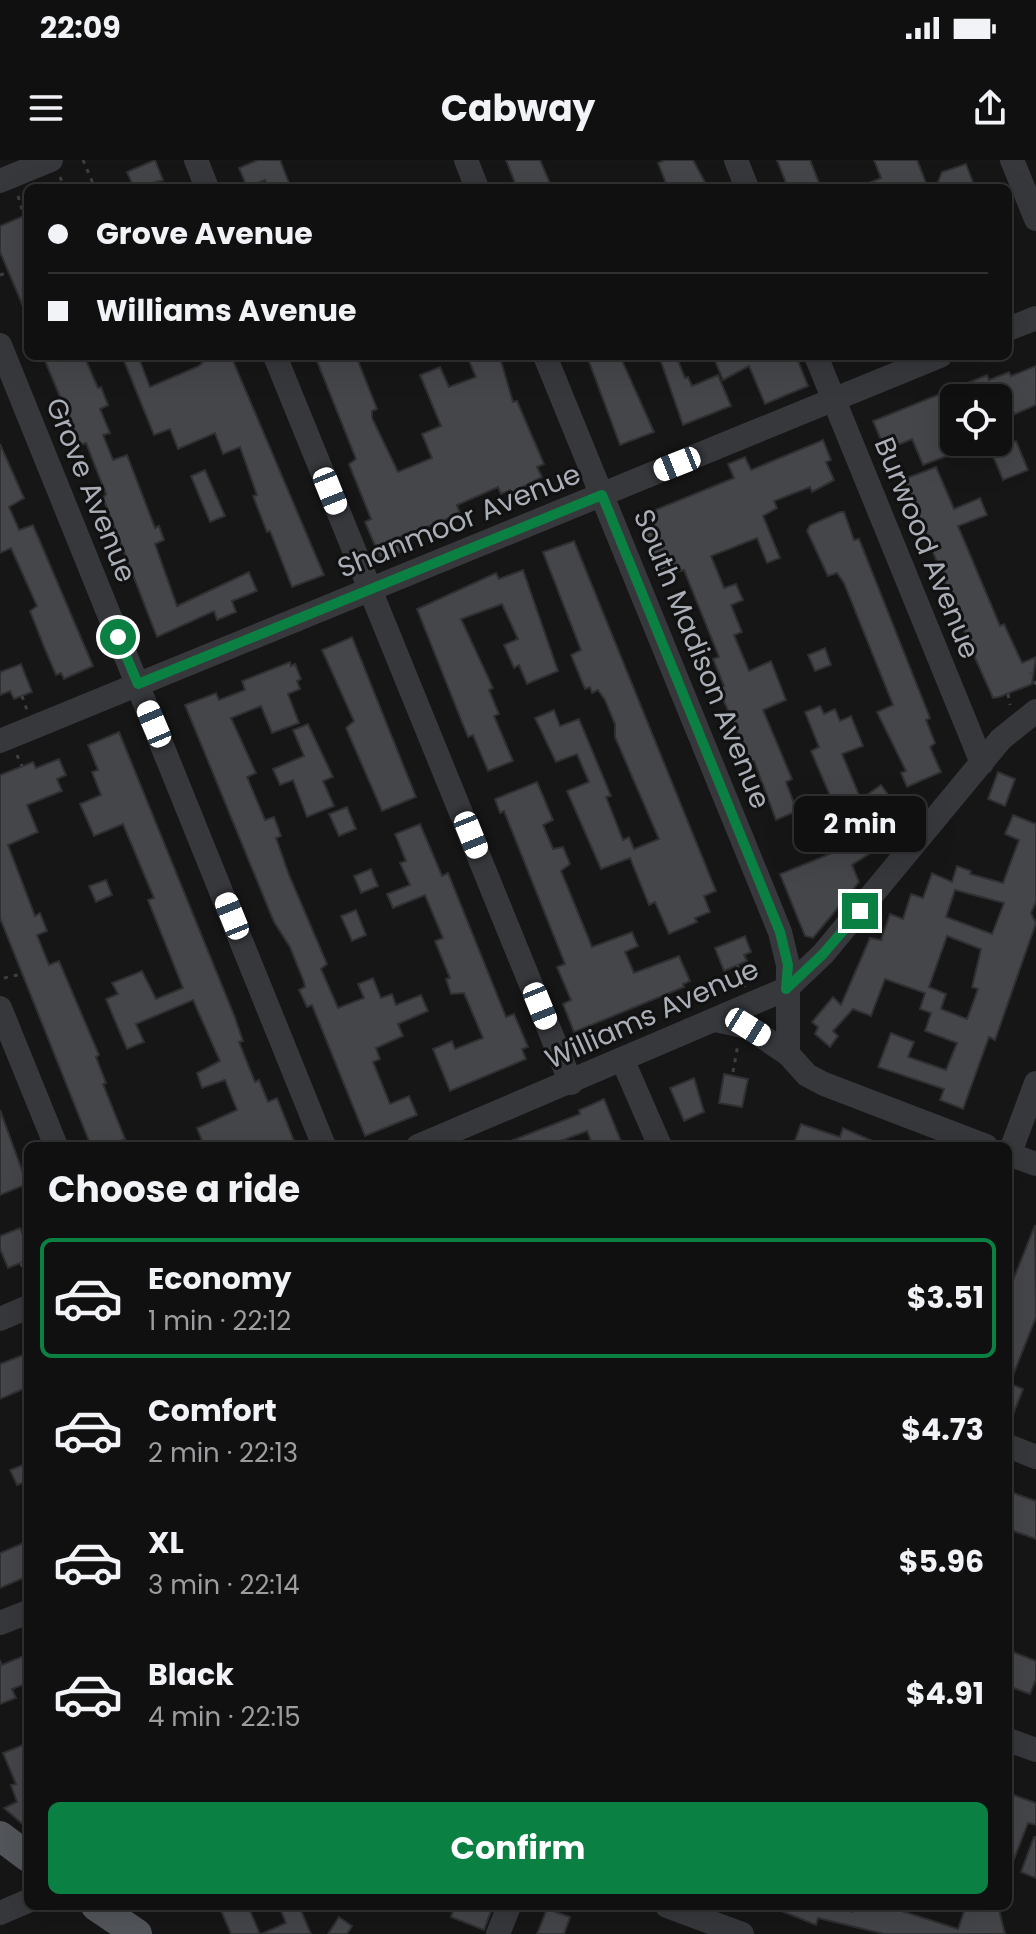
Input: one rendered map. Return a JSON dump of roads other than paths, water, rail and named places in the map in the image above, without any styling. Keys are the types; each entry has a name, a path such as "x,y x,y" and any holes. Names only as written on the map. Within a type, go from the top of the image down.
{"main road":[{"path":"0,1836 24,1854"},
{"path":"102,1910 137,1934"}],"street":[{"path":"196,160 205,184"},
{"path":"466,160 475,184"},
{"path":"736,160 745,184"},
{"path":"1012,160 1036,219"},
{"path":"8,187 56,168"},
{"path":"1012,327 1036,318"},
{"name":"Grove Avenue","path":"0,345 322,1142"},
{"path":"277,360 571,1083"},
{"name":"South Madison Avenue","path":"547,360 780,932 788,965 788,1054"},
{"name":"Burwood Avenue","path":"818,360 982,763"},
{"name":"Shanmoor Avenue","path":"0,741 931,360"},
{"name":"Williams Avenue","path":"428,1142 786,989 823,954 1001,739 1036,711"},
{"path":"0,1008 54,1142"},
{"path":"715,1020 748,1027 788,1054 807,1075 824,1084 976,1142"},
{"path":"623,1061 658,1142"},
{"path":"1012,1147 1036,1083"},
{"path":"1012,1156 1036,1164"},
{"path":"0,1319 24,1309"},
{"path":"1012,1448 1036,1457"},
{"path":"0,1623 24,1614"},
{"path":"1012,1741 1036,1750"},
{"path":"0,1913 24,1903"},
{"path":"498,1934 507,1910"},
{"path":"680,1910 731,1925"}]}
